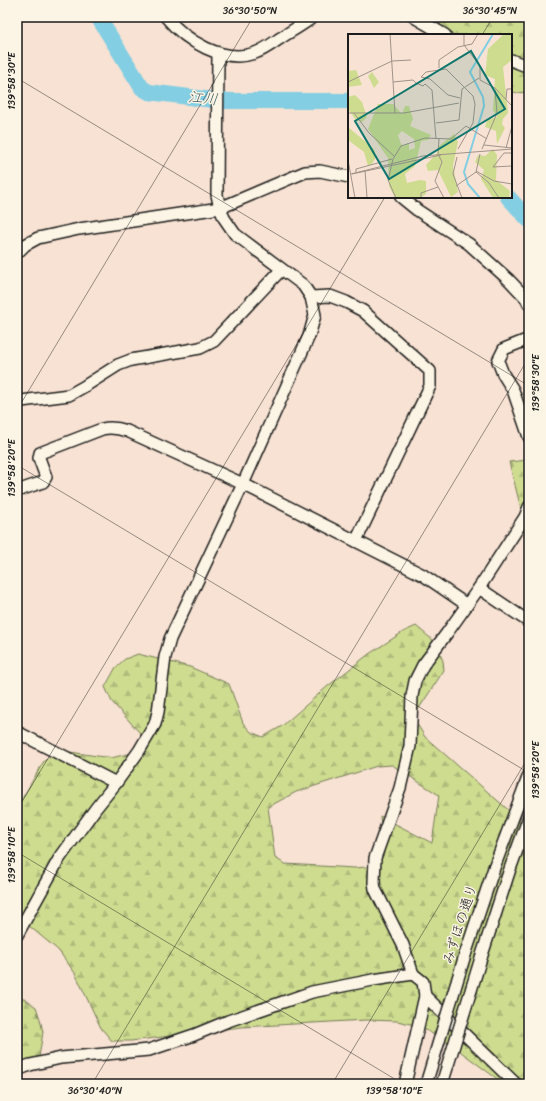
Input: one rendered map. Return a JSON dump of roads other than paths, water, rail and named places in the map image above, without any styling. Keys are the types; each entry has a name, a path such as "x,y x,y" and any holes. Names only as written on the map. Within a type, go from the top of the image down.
{"street":[{"path":"166,17 187,37 200,45 218,53 242,56 256,53 269,46 313,17"},
{"path":"414,17 443,34"},
{"path":"17,934 59,859 139,751 154,724 158,712 164,657 170,639 243,484 309,336 315,315 311,297 303,285 235,234 224,218 220,208 217,196 218,53"},
{"path":"512,60 529,67"},
{"path":"17,253 25,245 38,238 79,229 220,208 305,172 320,171 348,177"},
{"path":"402,198 417,210 469,244 510,280 526,298 529,304"},
{"path":"17,403 21,401 69,395 118,365 131,360 200,348 214,341 281,270"},
{"path":"311,297 330,296 363,311 430,371 430,386 356,541"},
{"path":"529,339 504,349 498,361 503,374 513,390 529,437"},
{"path":"17,491 43,482 46,477 39,458 40,453 102,429 117,428 127,431 243,484 356,541 423,575 467,605"},
{"path":"405,1084 425,996 423,982 413,974 403,945 375,889 375,858 400,788 410,746 412,696 416,681 423,665 479,588 525,517 529,507"},
{"path":"479,588 529,622"},
{"path":"17,732 116,783"},
{"name":"みずほの通り","path":"426,1084 465,955 495,865 529,775"},
{"path":"442,1084 510,869 529,817"},
{"path":"17,1070 30,1065 61,1058 149,1050 312,992 413,974"},
{"path":"425,996 516,1084"}],"waterway":[{"name":"江川","path":"98,17 142,88 149,92 221,101 348,101"},
{"name":"江川","path":"509,198 529,220"}]}
